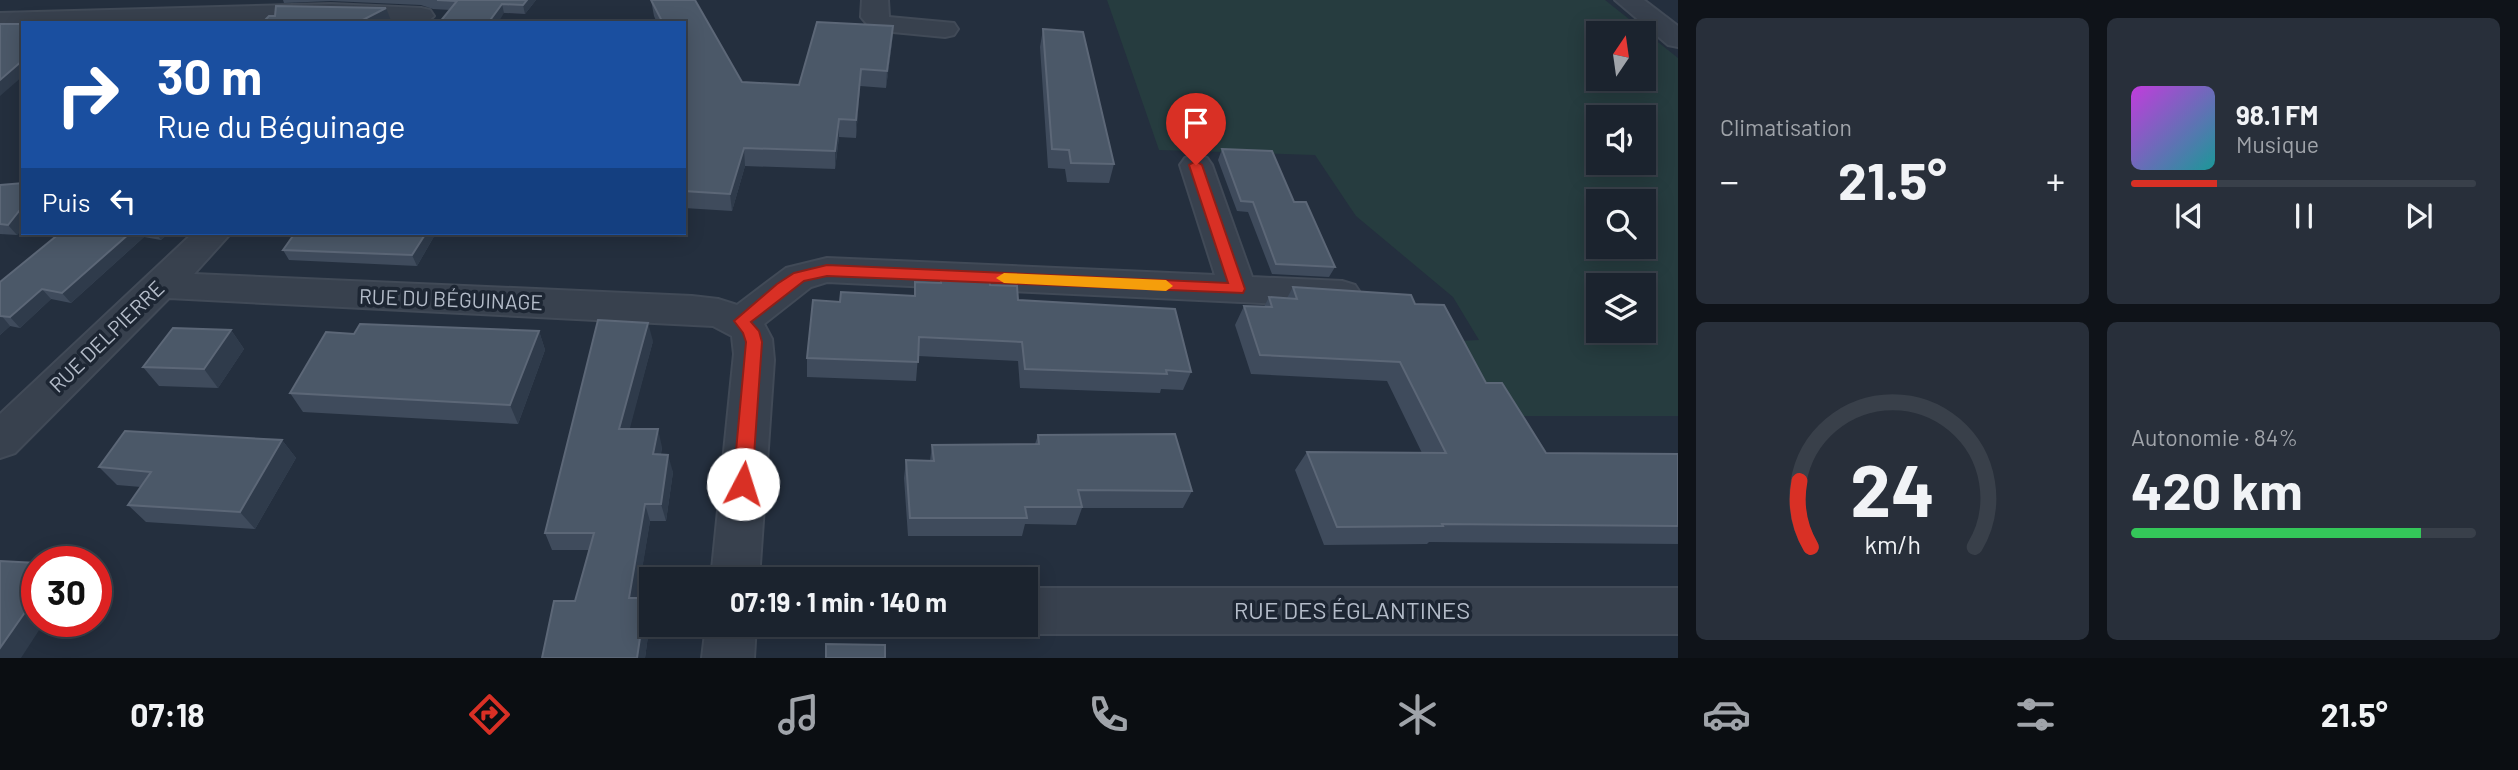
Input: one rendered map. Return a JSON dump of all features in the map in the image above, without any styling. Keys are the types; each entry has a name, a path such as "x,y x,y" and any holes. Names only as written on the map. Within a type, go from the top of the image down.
{"street":[{"path":"875,0 874,17 881,24 945,29"},
{"path":"1628,0 1678,39"},
{"path":"0,21 37,10 424,13"},
{"path":"1196,165 1238,289"},
{"name":"RUE DELPIERRE","path":"0,441 212,235"},
{"path":"736,567 754,360 751,331 741,321 799,277 827,270 1376,295"},
{"name":"RUE DU BÉGUINAGE","path":"159,285 342,296 692,310 718,313 741,321"},
{"name":"RUE DES ÉGLANTINES","path":"1038,611 1678,611"},
{"path":"728,658 730,637"}],"green space":[{"path":"1107,0 1605,0 1631,21 1586,21 1586,91 1656,91 1656,41 1678,58 1678,416 1502,416 1459,341 1479,340 1453,297 1356,216 1315,155 1159,150"}],"building":[{"path":"437,0 527,0 523,5 502,4 489,21 441,21 457,1"},
{"path":"651,0 695,0 742,82 799,85 817,22 893,26 887,71 861,69 856,120 839,119 835,151 744,148 730,194 686,191 686,21 662,21"},
{"path":"276,6 386,8 361,21 264,21 269,16 275,16"},
{"path":"0,24 21,24 21,62 0,80"},
{"path":"1043,29 1083,32 1114,164 1071,163 1069,150 1052,149"},
{"path":"1222,149 1272,151 1294,202 1306,202 1335,267 1276,264 1253,202 1241,201"},
{"path":"21,183 21,209 8,225 0,224 0,185"},
{"path":"58,235 128,235 62,293 42,289 10,317 0,316 0,282"},
{"path":"294,235 425,235 412,255 283,250"},
{"path":"941,274 989,276 990,285 1017,286 1018,300 1175,309 1191,372 1166,370 1167,374 1025,369 1022,342 919,337 918,362 807,358 813,300 840,302 841,292 915,296 915,282 941,283"},
{"path":"1293,287 1411,295 1415,304 1444,305 1486,383 1502,383 1546,453 1678,454 1678,526 1442,524 1443,526 1337,527 1307,452 1446,453 1400,362 1260,355 1244,306 1272,307 1269,297 1297,299"},
{"path":"598,320 648,323 619,429 658,429 653,454 668,455 661,504 645,504 629,598 639,598 640,637 637,658 542,658 554,601 575,601 594,533 545,533"},
{"path":"360,324 539,331 510,405 290,393 326,332 354,334"},
{"path":"173,328 231,330 204,369 143,367"},
{"path":"125,431 282,440 240,512 128,505 151,472 99,467"},
{"path":"1175,434 1192,491 1078,490 1082,507 1025,507 1027,518 910,518 906,460 934,461 932,445 1039,444 1038,435"},
{"path":"0,561 21,562 21,618 0,648"},
{"path":"826,644 885,645 885,658 826,658"}],"slow traffic":[{"path":"1004,278 1166,286"}],"route":[{"path":"743,484 754,342 751,331 741,321 782,288 799,277 827,270 1238,289 1196,165"}]}
